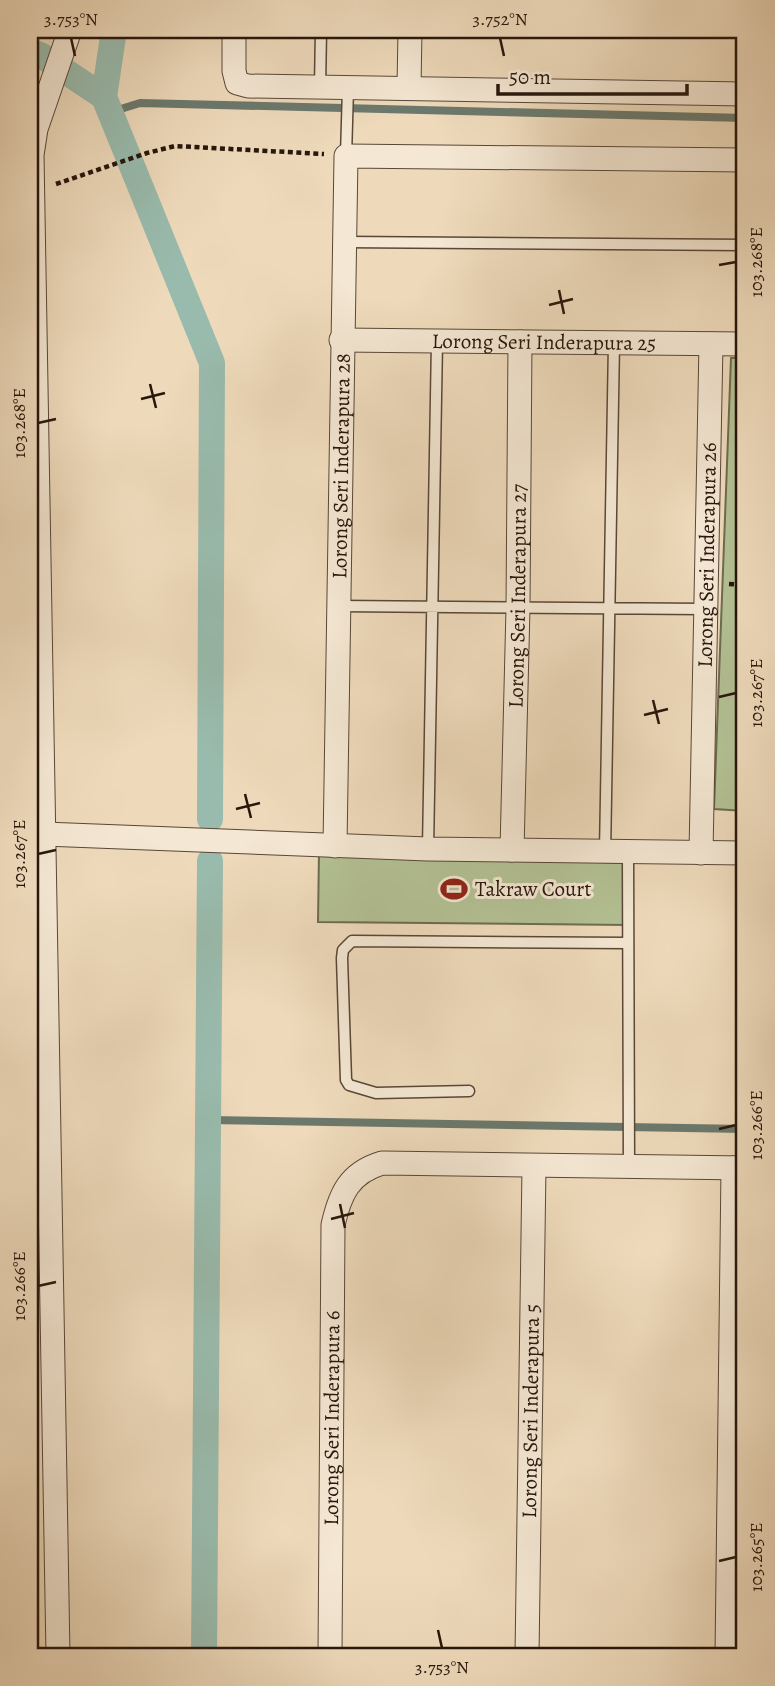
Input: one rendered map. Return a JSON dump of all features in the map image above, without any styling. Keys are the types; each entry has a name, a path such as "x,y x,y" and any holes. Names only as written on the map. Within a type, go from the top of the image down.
{"street":[{"path":"58,1656 44,834 35,588 31,154 36,129 71,30"},
{"path":"234,30 234,72 237,83 248,86 320,87 348,94 409,88 745,94"},
{"path":"409,88 410,30"},
{"path":"347,147 745,160"},
{"name":"Lorong Seri Inderapura 28","path":"335,845 341,340 347,147"},
{"name":"Lorong Seri Inderapura 25","path":"341,340 745,344"},
{"name":"Lorong Seri Inderapura 27","path":"512,850 520,342"},
{"name":"Lorong Seri Inderapura 26","path":"701,853 711,344"},
{"path":"44,834 428,849 745,853"},
{"path":"534,1166 629,1158 739,1168 727,1656"},
{"name":"Lorong Seri Inderapura 6","path":"330,1656 334,1225 338,1201 350,1182 365,1168 382,1163 534,1166"},
{"name":"Lorong Seri Inderapura 5","path":"527,1656 534,1166"}],"lane":[{"path":"320,87 321,30"},
{"name":"Lorong Seri Inderapura 28","path":"347,147 348,94"},
{"path":"344,242 745,245"},
{"path":"428,849 437,341"},
{"path":"614,343 610,609 617,852 628,943 629,1158"},
{"path":"339,606 705,609"},
{"path":"469,1091 376,1093 349,1085 346,1080 342,958 345,946 352,941 628,943"}],"path":[{"path":"32,191 176,146 347,147"}],"green space":[{"path":"731,358 745,358 745,811 714,809"},
{"path":"319,852 631,863 627,925 318,922"}],"waterway":[{"path":"104,97 114,30"},
{"path":"30,51 104,97 212,363 210,819"},
{"path":"111,112 140,103 745,118"},
{"path":"204,1656 210,861"},
{"path":"209,1120 745,1129"}],"place":[{"name":"Takraw Court","path":"454,889"}]}
